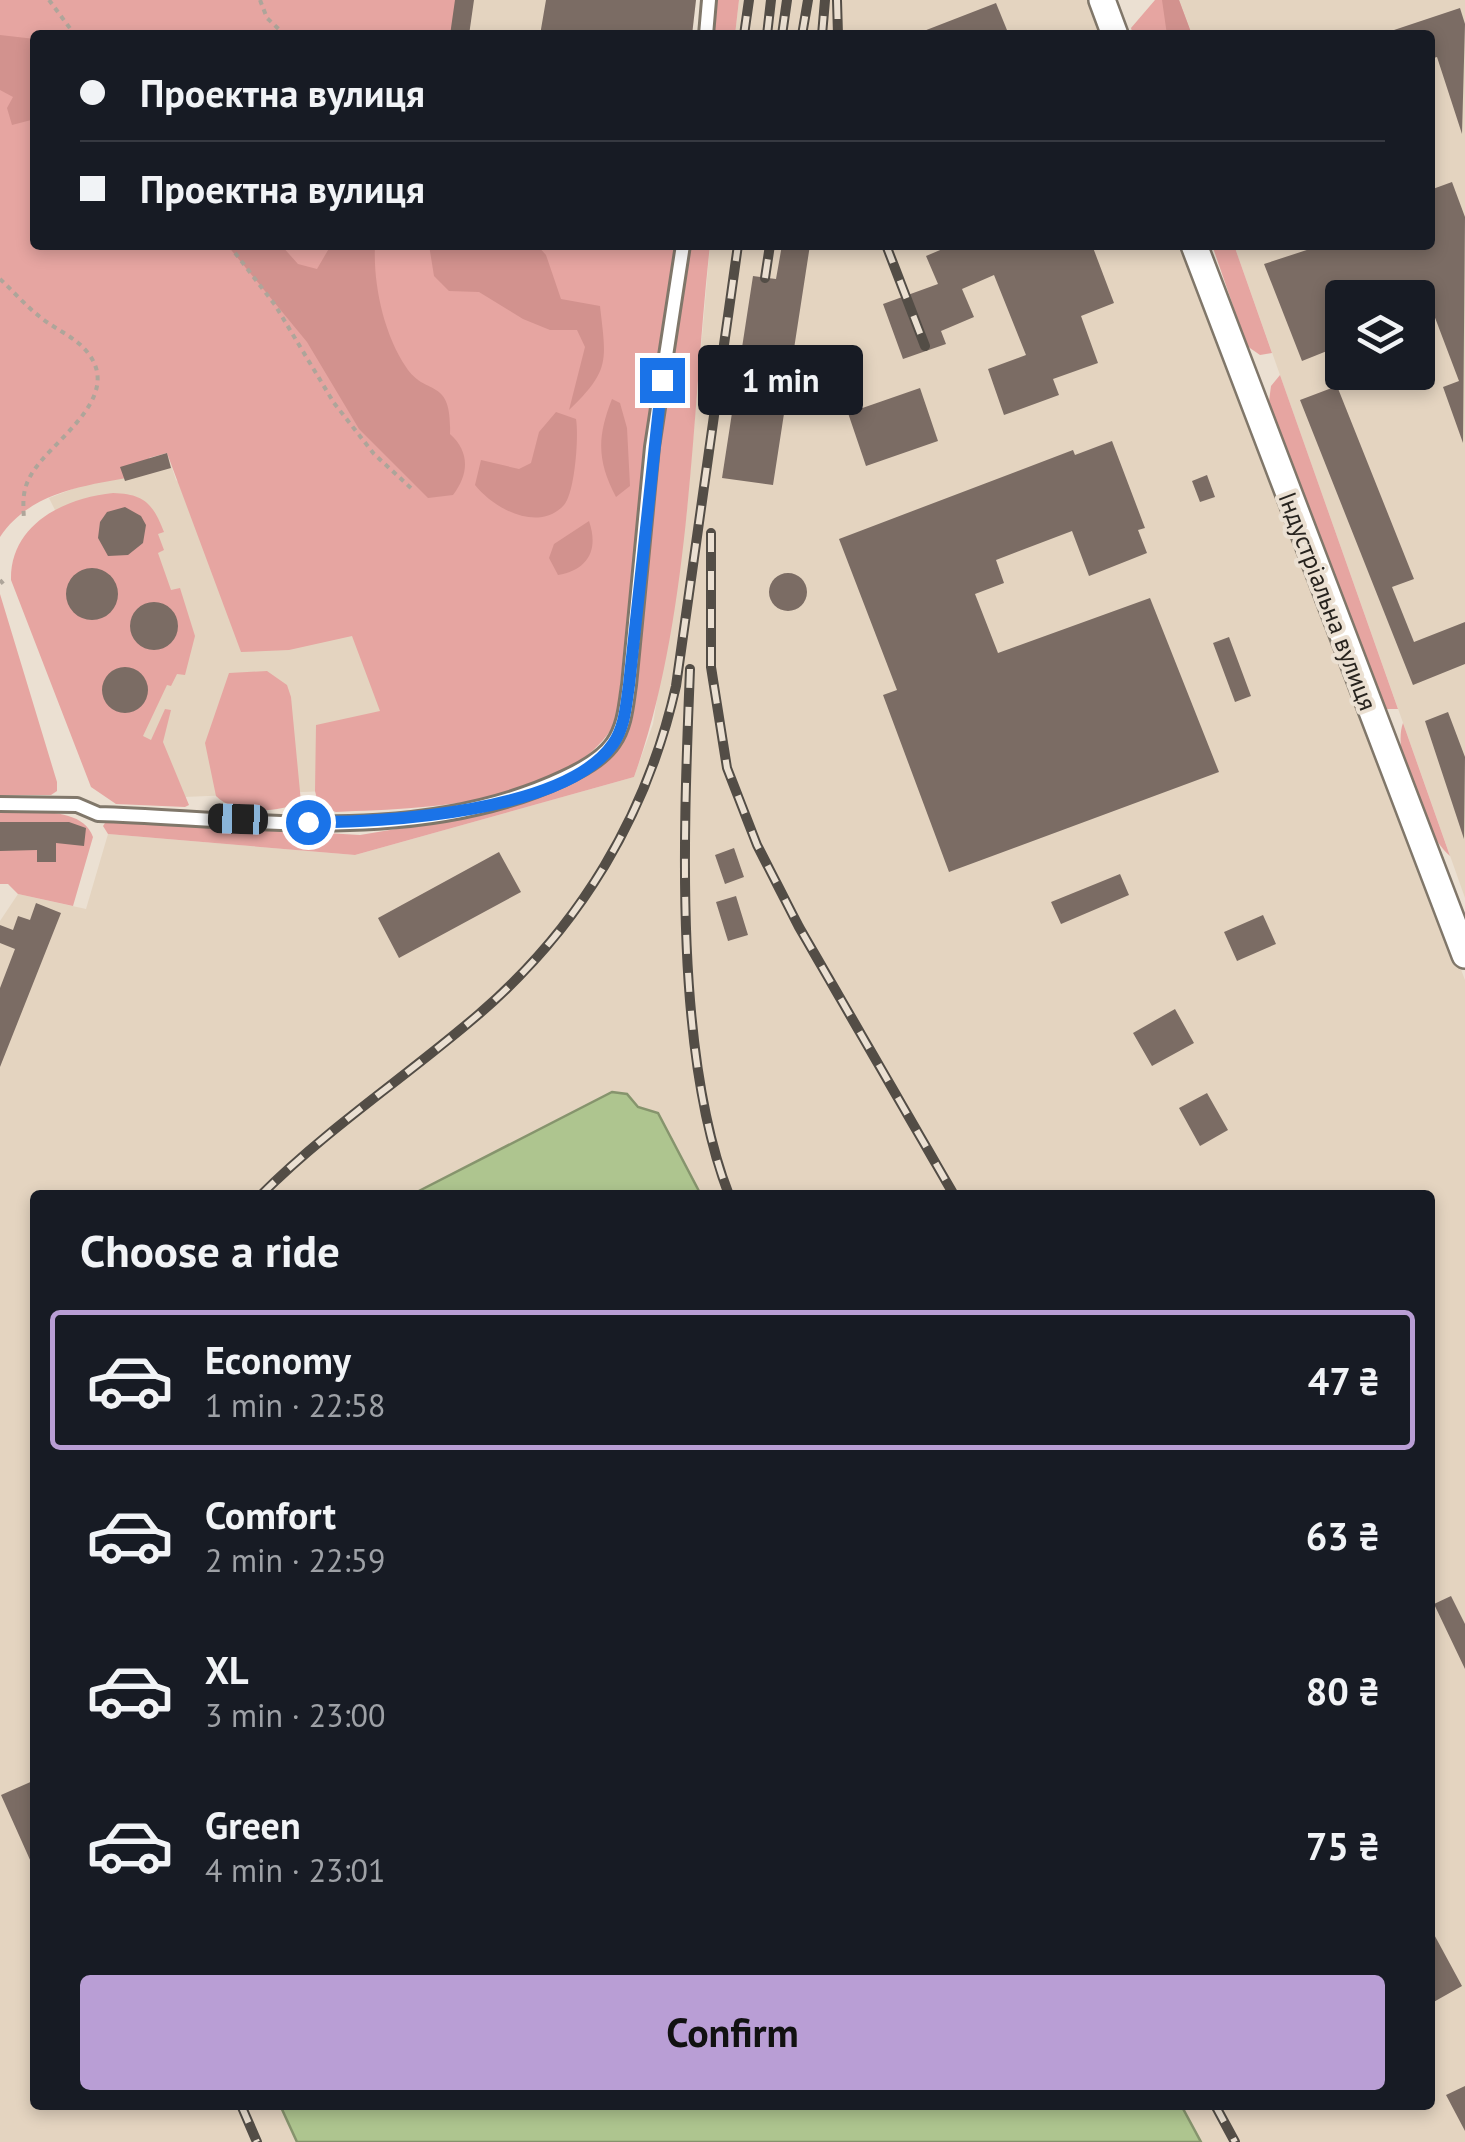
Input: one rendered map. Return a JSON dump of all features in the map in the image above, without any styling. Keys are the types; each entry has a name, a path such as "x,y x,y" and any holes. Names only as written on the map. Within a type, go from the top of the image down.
{"street":[{"path":"1102,0 1113,30"},
{"name":"Індустріальна вулиця","path":"1196,250 1465,955"}],"lane":[{"path":"706,30 708,0"},
{"path":"0,804 78,805 98,814 308,822 414,819 530,794 585,768 612,746 623,723 652,448 682,250"}],"path":[{"path":"49,0 71,30"},
{"path":"260,0 267,18 280,30"},
{"path":"233,250 275,306 334,403 374,454 412,488"},
{"path":"0,279 37,315 85,348 94,362 96,377 86,415 32,472 23,493 24,520"},
{"path":"0,580 5,586"}],"shaded area":[{"path":"0,0 456,0 452,30 30,30 30,250 676,250 647,446 616,722 593,750 564,771 529,787 490,797 410,808 336,812 319,807 315,791 316,725 380,711 352,636 289,650 241,652 167,453 149,458 152,473 68,490 30,507 0,537"},
{"path":"456,0 696,0 693,30 452,30"},
{"path":"717,0 739,0 736,30 714,30"},
{"path":"739,0 1088,0 1100,30 736,30"},
{"path":"1155,0 1179,0 1190,30 1132,30"},
{"path":"1162,0 1179,0 1190,30 1166,30"},
{"path":"1179,0 1465,0 1465,898 1236,250 1435,250 1435,30 1190,30"},
{"path":"0,35 30,38 30,120 12,125 7,108 13,97 0,90"},
{"path":"231,250 285,250 298,264 317,269 328,250 375,250 378,292 392,340 406,367 447,403 450,434 464,456 462,479 453,495 428,498 359,429 307,342"},
{"path":"430,250 542,250 561,299 600,306 604,352 599,374 569,410 585,347 577,330 550,330 523,319 479,292 449,291 434,276"},
{"path":"688,250 710,250 679,583 653,715 634,777 355,855 108,834 103,826 107,820 360,835 532,799 588,775 617,752 630,724 657,450"},
{"path":"710,250 1185,250 1465,980 1465,2142 1201,2142 1184,2110 1435,2110 1435,1190 698,1190 658,1113 638,1107 626,1094 612,1092 421,1190 30,1190 30,2110 282,2110 297,2142 0,2142 0,921 18,894 86,909 108,834 355,855 634,777 653,724 686,519"},
{"path":"1214,250 1236,250 1272,353 1260,355 1247,346"},
{"path":"1280,375 1398,709 1386,709 1376,697 1269,401 1271,386"},
{"path":"612,399 620,403 627,428 630,486 616,497 605,472 601,449"},
{"path":"556,412 576,419 575,463 564,505 554,513 530,517 493,502 475,485 481,460 519,469 531,463 539,432"},
{"path":"167,453 176,480 521,783 112,800 59,518 49,498"},
{"path":"113,493 140,498 156,514 164,532 158,534 164,550 158,553 171,590 180,588 195,636 185,675 177,674 171,686 167,685 143,736 151,740 165,709 171,710 163,742 189,805 185,807 116,804 91,787 11,580 19,544 43,518 76,501"},
{"path":"589,521 593,541 588,557 577,569 558,575 549,558 554,544"},
{"path":"0,594 57,782 57,791 51,795 0,795"},
{"path":"267,671 287,685 291,697 301,802 269,810 245,809 216,796 205,743 229,673"},
{"path":"1403,723 1450,856 1431,831 1413,794 1402,754"},
{"path":"0,812 66,815 87,827 93,837 73,906 18,894 8,884 0,884"},
{"path":"612,1092 627,1094 638,1107 658,1113 698,1190 421,1190"},
{"path":"282,2110 1184,2110 1201,2142 297,2142"}],"building":[{"path":"455,0 474,0 470,30 451,30"},
{"path":"546,0 696,0 693,30 541,30"},
{"path":"996,3 1007,30 926,30"},
{"path":"1460,8 1465,24 1462,134 1435,58 1435,30 1394,30"},
{"path":"1452,182 1465,217 1463,443 1443,387 1459,381 1435,318 1435,280 1325,280 1325,352 1302,361 1264,264 1307,250 1435,250 1435,188"},
{"path":"781,250 809,250 773,485 722,478 753,276 776,279"},
{"path":"940,250 1094,250 1114,303 1081,316 1098,363 1053,379 1059,395 1004,415 988,369 1026,355 994,275 962,289 974,317 941,331 946,344 903,359 883,304 938,284 926,256"},
{"path":"920,388 938,441 866,466 848,413"},
{"path":"1326,390 1339,390 1414,579 1392,587 1414,642 1465,622 1465,664 1413,685 1300,400"},
{"path":"1112,441 1145,528 1138,530 1147,553 1089,576 1072,531 996,560 1004,583 975,594 998,653 1150,598 1219,772 949,872 883,695 897,690 839,539 1073,450 1075,455"},
{"path":"167,453 171,468 125,481 120,467"},
{"path":"1207,475 1215,497 1200,502 1192,481"},
{"path":"125,507 141,516 146,525 143,543 128,555 108,556 98,538 100,522 107,512"},
{"path":"92,568 110,576 118,594 110,612 92,620 74,612 66,594 74,576"},
{"path":"788,573 801,579 807,592 801,605 788,611 775,605 769,592 775,579"},
{"path":"154,602 171,609 178,626 171,643 154,650 137,643 130,626 137,609"},
{"path":"1229,637 1251,696 1235,702 1213,643"},
{"path":"125,667 142,673 148,690 142,707 125,713 108,707 102,690 108,673"},
{"path":"1448,712 1465,757 1464,839 1425,721"},
{"path":"0,822 69,822 86,828 84,846 56,843 56,862 37,862 37,850 0,851"},
{"path":"734,848 744,877 725,884 715,855"},
{"path":"499,852 521,892 399,958 378,918"},
{"path":"1120,874 1129,895 1061,924 1051,902"},
{"path":"736,896 748,935 728,941 716,902"},
{"path":"36,903 61,913 0,1067 0,988 15,949 0,943 0,925 13,930 18,916 30,920"},
{"path":"1263,915 1276,944 1237,961 1224,932"},
{"path":"1175,1009 1194,1043 1152,1066 1133,1033"},
{"path":"1207,1093 1228,1130 1200,1146 1179,1108"},
{"path":"1451,1596 1465,1624 1465,1669 1435,1606"},
{"path":"30,1782 30,1860 1,1795"},
{"path":"1435,1936 1462,1986 1435,2001"},
{"path":"1465,2086 1465,2131 1446,2095"}],"railway":[{"path":"745,30 749,0"},
{"path":"768,30 771,0"},
{"path":"783,30 787,0"},
{"path":"803,30 808,0"},
{"path":"822,30 825,0"},
{"path":"837,0 838,30"},
{"path":"266,1190 515,980 578,906 628,824 663,734 676,686 737,250"},
{"path":"765,278 769,250"},
{"path":"888,250 925,346"},
{"path":"711,533 711,667 727,768 757,845 799,927 951,1190"},
{"path":"690,669 685,866 690,1006 698,1074 727,1190"},
{"path":"243,2110 257,2142"},
{"path":"1218,2110 1235,2142"}],"route":[{"path":"308,822 414,819 476,808 530,794 585,768 612,746 623,723 629,685 662,380"}]}
